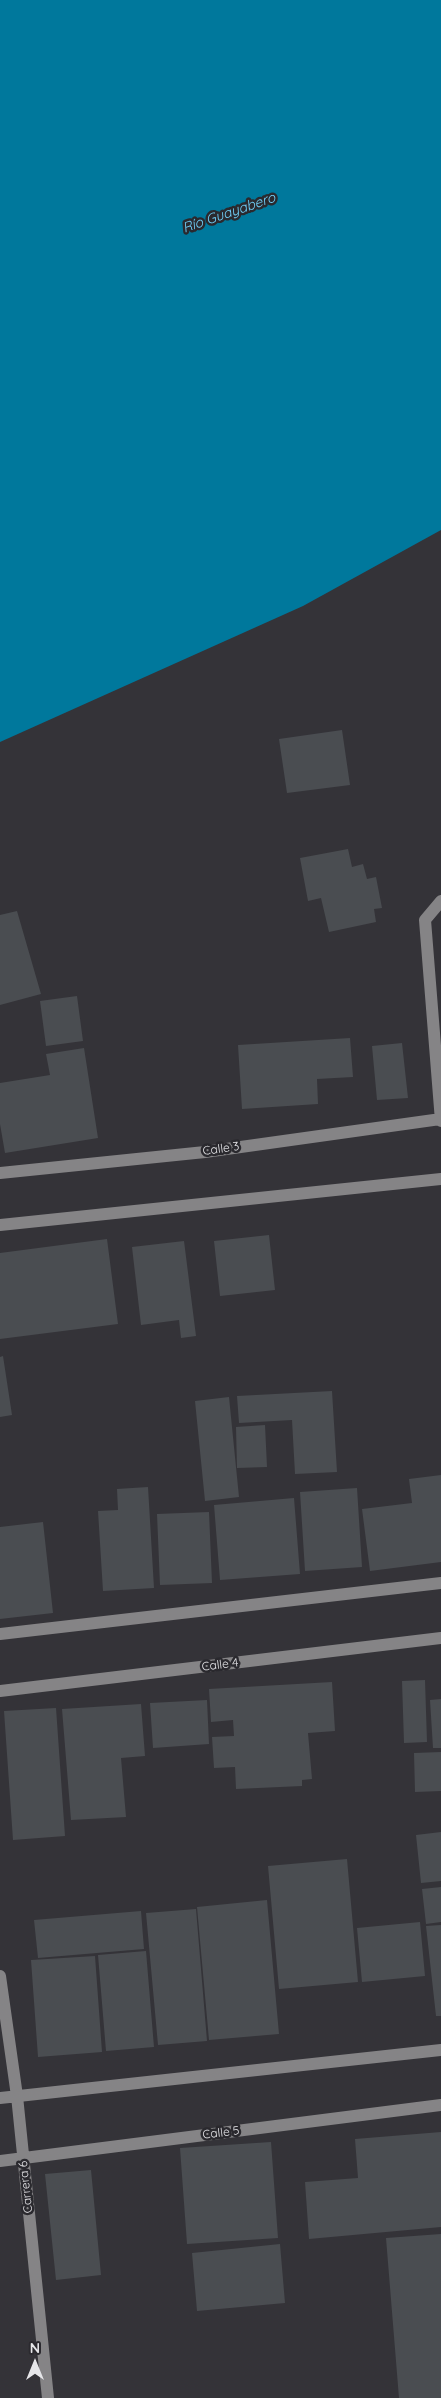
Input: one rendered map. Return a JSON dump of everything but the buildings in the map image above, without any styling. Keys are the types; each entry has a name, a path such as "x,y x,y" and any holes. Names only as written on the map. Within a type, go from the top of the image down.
{"street":[{"path":"441,902 424,920 441,1120"},
{"name":"Calle 3","path":"0,1173 205,1152 441,1120"},
{"path":"0,1225 441,1179"},
{"path":"0,1634 441,1583"},
{"name":"Calle 4","path":"0,1691 441,1638"},
{"name":"Carrera 6","path":"0,1976 17,2096 48,2398"},
{"path":"0,2098 441,2050"},
{"name":"Calle 5","path":"0,2160 441,2105"}],"water":[{"name":"Río Guayabero","path":"0,0 441,0 441,530 303,606 0,742"}]}
